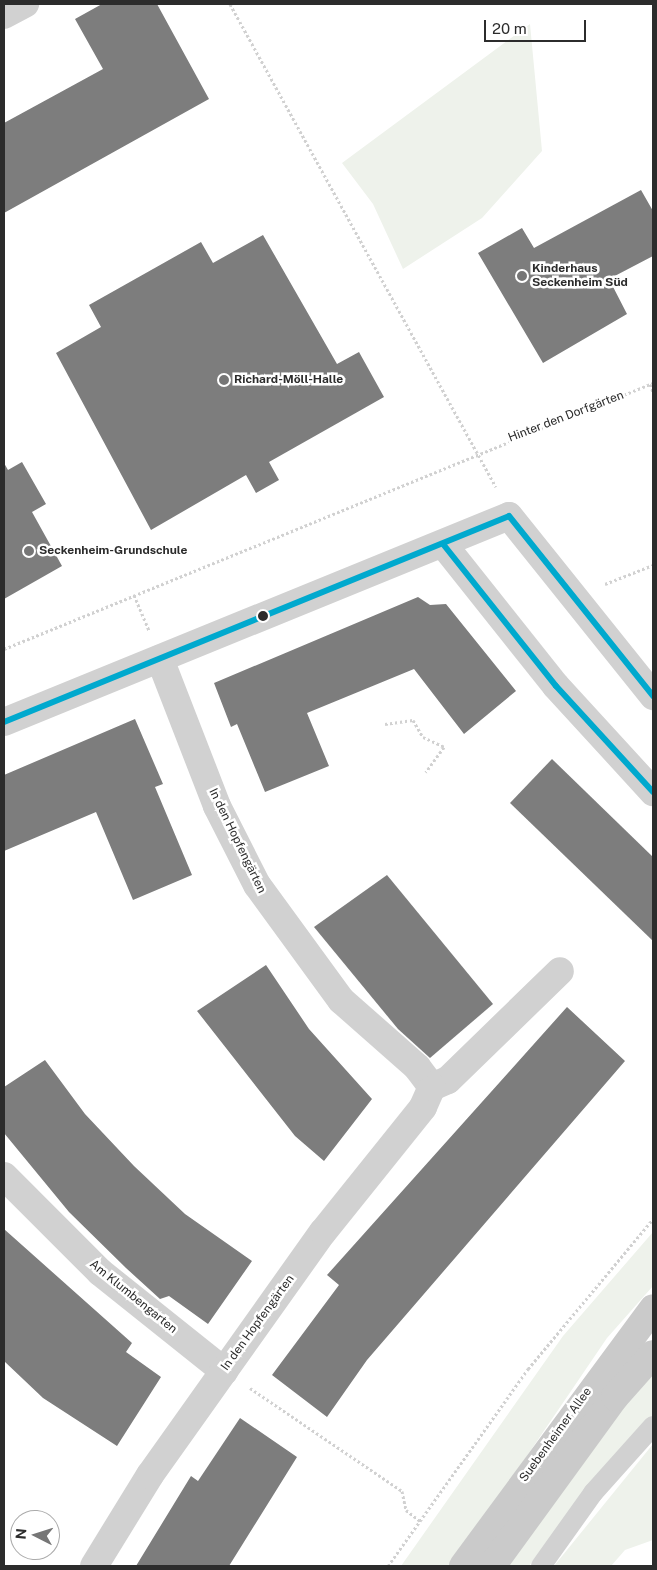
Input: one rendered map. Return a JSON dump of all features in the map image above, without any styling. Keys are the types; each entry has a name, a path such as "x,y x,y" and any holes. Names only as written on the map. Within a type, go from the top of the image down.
{"main road":[{"name":"Suebenheimer Allee","path":"463,1566 653,1308"},
{"name":"Suebenheimer Allee","path":"492,1566 615,1397 653,1354"}],"street":[{"path":"4,15 24,4"},
{"path":"4,722 509,516 579,600 653,696"},
{"path":"443,544 556,686 653,792"},
{"name":"In den Hopfengärten","path":"94,1566 150,1475 323,1232 423,1107 432,1088 417,1067 341,1000 257,885 217,806 160,659"},
{"path":"432,1088 448,1080 560,971"},
{"name":"Am Klumbengarten","path":"4,1176 100,1272 224,1371"}],"lane":[{"path":"540,1566 593,1493 653,1426"}],"path":[{"path":"230,4 478,452 509,516"},
{"path":"652,383 653,392"},
{"name":"Hinter den Dorfgärten","path":"4,649 478,452 652,383"},
{"path":"579,600 653,565"},
{"path":"385,724 412,720 422,736 444,747 426,772"},
{"path":"388,1566 528,1369 653,1219"},
{"path":"224,1371 402,1492 406,1510 420,1521"}],"shaded area":[{"path":"530,24 542,151 482,218 403,269 373,204 342,163"},
{"path":"653,1232 653,1286 607,1338 452,1566 401,1566 563,1336"},
{"path":"653,1370 653,1415 581,1496 529,1566 499,1566"},
{"path":"653,1444 653,1540 625,1550 611,1566 554,1566"}],"building":[{"path":"102,4 157,4 209,99 4,213 4,123 103,69 75,19"},
{"name":"Kinderhaus Seckenheim Süd","path":"641,190 653,211 653,256 609,279 627,314 543,363 478,253 522,228 534,248"},
{"name":"Richard-Möll-Halle","path":"263,235 337,364 359,352 384,397 269,462 279,480 256,493 246,475 151,530 56,353 101,327 89,305 201,242 213,263"},
{"path":"22,462 46,504 32,512 62,566 4,599 4,463 8,470"},
{"path":"418,597 430,605 446,604 516,691 464,734 414,669 307,713 329,766 265,792 237,724 231,727 214,683"},
{"path":"135,719 163,784 155,787 192,875 133,900 96,812 4,851 4,775"},
{"path":"552,759 653,857 653,941 510,803"},
{"path":"387,875 493,1004 430,1058 398,1029 314,927"},
{"path":"266,965 309,1029 372,1099 324,1161 295,1136 197,1011"},
{"path":"567,1007 625,1061 367,1360 327,1417 272,1375 339,1285 327,1275"},
{"path":"45,1060 85,1114 134,1166 185,1214 252,1261 208,1324 169,1296 160,1299 126,1268 69,1212 4,1133 4,1087"},
{"path":"4,1229 132,1343 126,1352 161,1377 117,1446 43,1398 4,1361"},
{"path":"240,1418 297,1457 229,1566 136,1566 191,1476 198,1481"}],"transit line":[{"path":"4,722 509,516 653,696"},
{"path":"443,544 556,686 653,792"}],"place":[{"name":"Kinderhaus Seckenheim Süd","path":"522,276"},
{"name":"Richard-Möll-Halle","path":"224,380"},
{"name":"Seckenheim-Grundschule","path":"29,551"}]}
